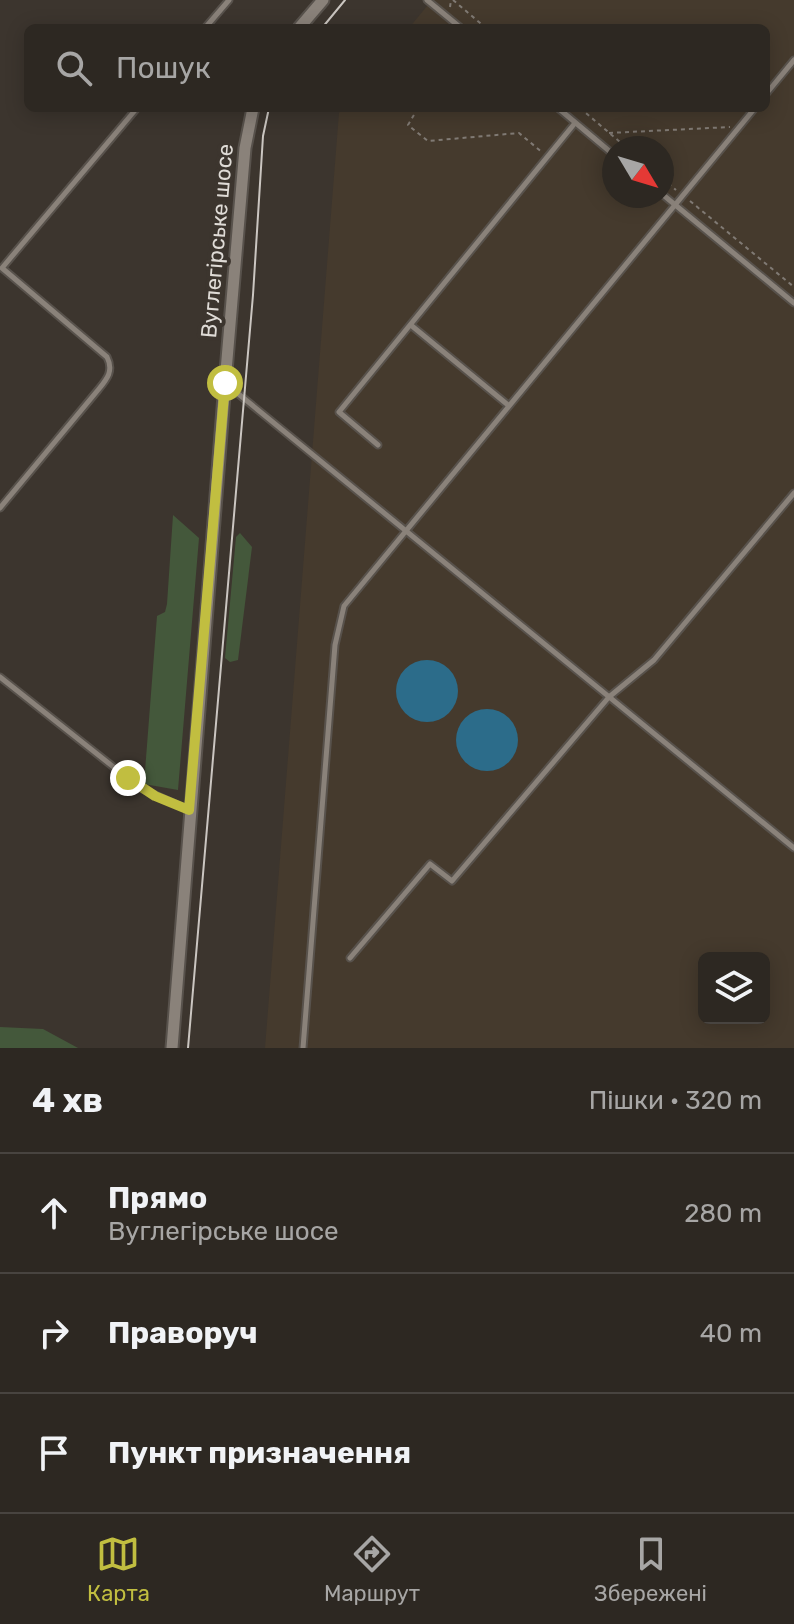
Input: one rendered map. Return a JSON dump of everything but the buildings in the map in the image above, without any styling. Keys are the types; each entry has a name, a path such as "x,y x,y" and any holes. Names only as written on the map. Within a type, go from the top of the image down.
{"street":[{"path":"302,24 323,0"},
{"name":"Вуглегірське шосе","path":"172,1048 245,148 252,112"}],"lane":[{"path":"208,24 229,0"},
{"path":"427,0 456,24"},
{"path":"770,89 794,60"},
{"path":"0,508 111,372 107,357 2,268 134,112"},
{"path":"563,112 602,145"},
{"path":"752,112 674,204 794,303"},
{"path":"378,445 339,412 575,123"},
{"path":"303,1048 337,630 349,597 671,208"},
{"path":"412,326 508,405"},
{"path":"225,383 794,848"},
{"path":"350,958 430,864 452,881 609,697 654,660 794,493"},
{"path":"0,677 140,788 189,810"}],"path":[{"path":"453,0 481,24"},
{"path":"416,112 408,125 428,141 519,133 547,156"},
{"path":"585,112 613,136"},
{"path":"609,133 739,127"},
{"path":"674,188 794,287"}],"shaded area":[{"path":"432,0 794,0 794,1048 265,1048 339,113 770,112 770,24 412,24"}],"green space":[{"path":"173,515 199,538 178,790 144,784 157,616 165,612 167,604"},
{"path":"240,533 252,547 238,660 230,662 225,658 236,537"},
{"path":"0,1027 43,1029 78,1048 0,1048"}],"water":[{"path":"421,660 433,660 449,669 456,679 456,703 449,713 433,722 421,722 401,708 396,697 396,685 410,665"},
{"path":"481,709 493,709 509,718 516,728 516,752 509,762 493,771 481,771 461,757 456,746 456,734 470,714"}],"tram line":[{"path":"325,24 345,0"},
{"path":"188,1048 253,295 263,136 268,112"}],"route":[{"path":"128,778 166,802 189,810 225,383"}]}
